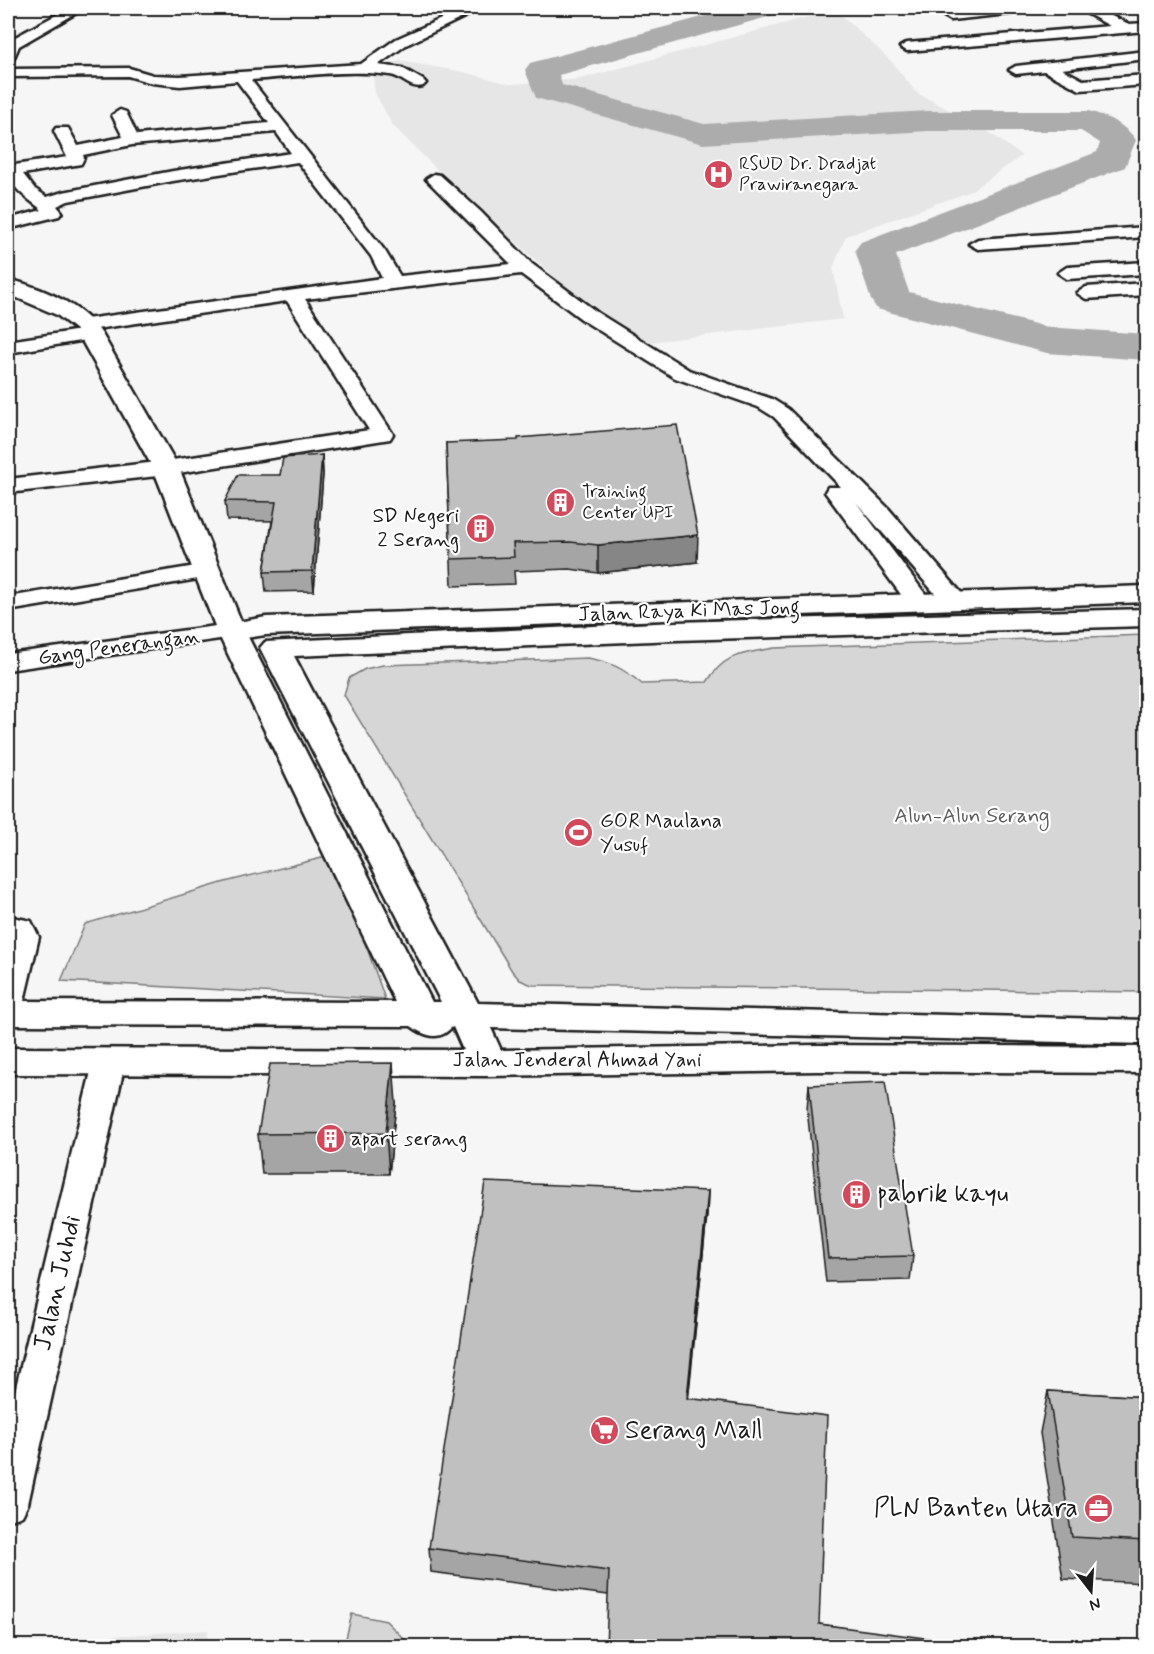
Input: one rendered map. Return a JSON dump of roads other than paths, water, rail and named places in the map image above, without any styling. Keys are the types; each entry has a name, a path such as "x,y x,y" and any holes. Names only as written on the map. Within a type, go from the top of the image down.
{"main road":[{"path":"8,286 56,306 88,330 166,468 231,631 419,1014 488,1063"},
{"name":"Jalan Raya Ki Mas Jong","path":"231,631 266,626 501,628 954,600 1146,594"},
{"path":"488,1063 466,1015 275,648 501,628 1146,617"},
{"path":"305,781 339,771"},
{"path":"8,1013 419,1014 1146,1032"},
{"name":"Jalan Jenderal Ahmad Yani","path":"8,1062 403,1061 488,1063 816,1058 1146,1060"}],"street":[{"path":"59,8 76,8"},
{"path":"8,50 41,26 76,8"},
{"path":"365,68 401,42 476,8"},
{"path":"951,16 1027,8"},
{"path":"1084,8 1146,39"},
{"path":"907,47 1146,27"},
{"path":"1016,70 1146,55"},
{"path":"1047,67 1080,85 1146,80"},
{"path":"8,73 129,72 173,81 365,68 397,71 418,83"},
{"path":"241,77 379,255 393,281"},
{"path":"120,115 132,140"},
{"path":"73,152 132,140 280,127"},
{"path":"9,170 75,161 76,158 62,130"},
{"path":"46,204 63,197 173,176 303,156"},
{"path":"8,224 51,214 52,209 28,193 9,170"},
{"path":"434,179 474,215 525,267 591,317 682,374 765,403 781,413 880,513 954,600"},
{"path":"978,244 1146,232"},
{"path":"8,347 189,308 393,281 525,267"},
{"path":"1066,273 1146,268"},
{"path":"1086,293 1146,289"},
{"path":"8,486 166,468 382,434 293,295"},
{"path":"781,413 782,432 866,528 920,603"},
{"path":"8,604 208,571"},
{"name":"Gang Penerangan","path":"8,662 231,631"},
{"path":"8,925 20,928 24,937 8,1000"},
{"name":"Jalan Juhdi","path":"8,1504 13,1456 109,1063"}],"waterway":[{"path":"768,8 541,70 548,91 703,134 928,121 1088,121 1119,140 1112,159 875,250 891,300 1047,340 1146,347"}],"place":[{"name":"RSUD Dr. Dradjat Prawiranegara","path":"718,174"},
{"name":"Training Center UPI","path":"561,502"},
{"name":"SD Negeri 2 Serang","path":"480,528"},
{"name":"GOR Maulana Yusuf","path":"579,833"},
{"name":"apart serang","path":"330,1139"},
{"name":"pabrik kayu","path":"856,1194"},
{"name":"Serang Mall","path":"604,1431"},
{"name":"PLN Banten Utara","path":"1099,1509"}],"park label":[{"name":"Alun-Alun Serang","path":"972,816"}]}
